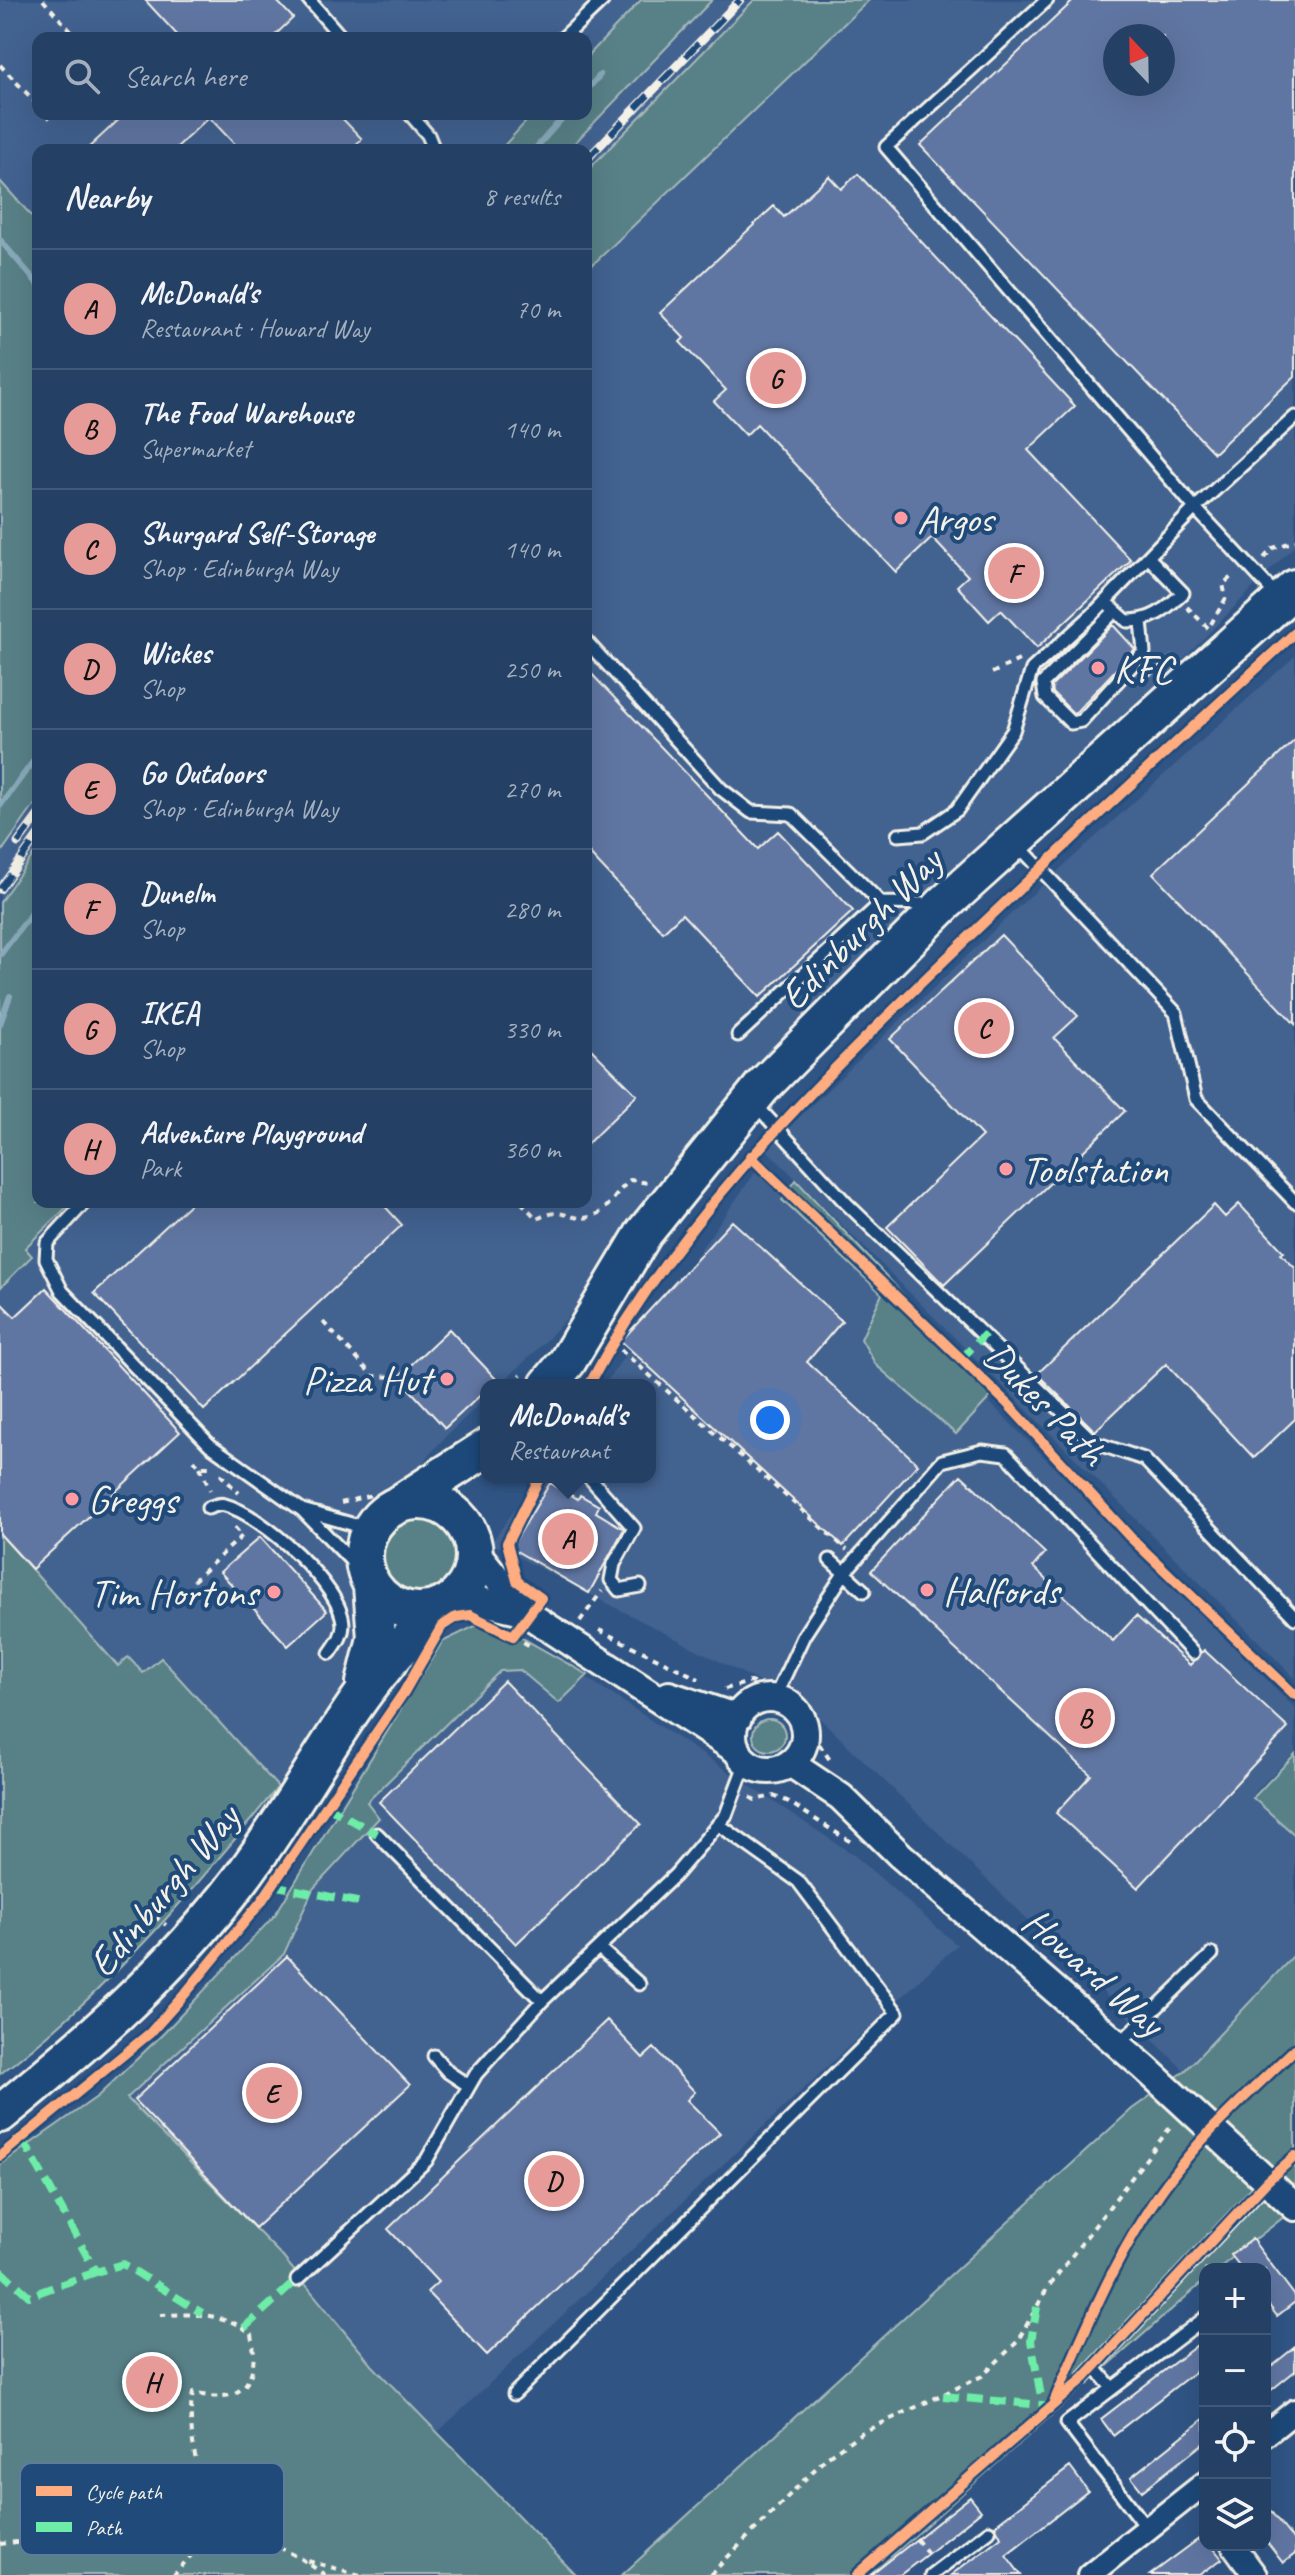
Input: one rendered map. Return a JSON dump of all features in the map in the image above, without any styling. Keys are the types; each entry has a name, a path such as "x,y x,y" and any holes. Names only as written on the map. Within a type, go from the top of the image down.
{"highway":[{"name":"Edinburgh Way","path":"553,1379 567,1362 644,1233 751,1100 944,904 1288,594"},
{"path":"480,1451 384,1505 364,1548 370,1582 386,1600 404,1609 441,1606 468,1579 468,1536 480,1479"},
{"path":"384,1505 424,1501 441,1506 468,1536"},
{"name":"Edinburgh Way","path":"362,1696 376,1638 370,1582"},
{"name":"Edinburgh Way","path":"0,2114 72,2055 159,1974 240,1880 362,1696 406,1639 441,1606"}],"street":[{"path":"468,1536 526,1613"},
{"path":"441,1606 464,1597 526,1613 643,1686 742,1757 768,1770 790,1763 805,1740 801,1718 776,1695 753,1703 738,1718 734,1741 742,1757"},
{"path":"643,1686 738,1718"},
{"name":"Howard Way","path":"805,1740 841,1797"},
{"name":"Howard Way","path":"790,1763 841,1797 900,1855 1118,2045 1295,2207"},
{"path":"1271,2430 1295,2411"},
{"path":"1089,2575 1147,2528 1199,2495"},
{"path":"1237,2551 1255,2575"}],"lane":[{"path":"309,0 337,32"},
{"path":"569,32 603,0"},
{"path":"1047,0 886,147 1195,508 1288,594"},
{"path":"415,120 432,144"},
{"path":"898,835 923,833 957,810 1013,731 1032,669 1105,602 1195,508 1295,417"},
{"path":"1105,602 1127,621 1141,621 1164,611 1183,593 1148,557"},
{"path":"1115,611 1043,683 1045,697 1071,723 1081,721 1144,652 1141,621"},
{"path":"592,648 721,789 751,812 791,814 881,903"},
{"path":"1014,841 1176,1013 1196,1099 1295,1202"},
{"path":"738,1035 881,903 944,904"},
{"path":"751,1100 846,1203 1095,1443 1144,1459 1295,1618"},
{"path":"79,1208 47,1243 46,1259 62,1291 210,1445 302,1510 370,1582"},
{"path":"776,1695 804,1635 856,1558 942,1461 982,1451 1006,1454 1193,1653"},
{"path":"594,1483 634,1528 614,1564 611,1580 619,1590 640,1586"},
{"path":"302,1510 355,1525 384,1505"},
{"path":"213,1506 231,1506 279,1537 319,1575 342,1614 344,1629 330,1653"},
{"path":"830,1560 864,1591"},
{"path":"297,2280 426,2161 476,2074 542,2001 668,1883 726,1815 736,1789 742,1757"},
{"path":"514,2394 897,2013 798,1881 718,1824"},
{"path":"377,1834 542,2001"},
{"path":"599,1948 639,1984"},
{"path":"1118,2045 1212,1954"},
{"path":"434,2056 448,2072 469,2086"},
{"path":"1084,2378 1267,2181"},
{"path":"1147,2528 1067,2423 1199,2323"},
{"path":"1095,2368 1112,2388"},
{"path":"936,2573 989,2531"}],"path":[{"path":"43,0 72,32"},
{"path":"0,65 32,99"},
{"path":"1178,597 1208,628"},
{"path":"527,1208 537,1219 558,1211 580,1218 592,1217 601,1212 630,1180 653,1186"},
{"path":"323,1322 373,1376 398,1377"},
{"path":"606,1353 621,1328"},
{"path":"612,1342 654,1379"},
{"path":"656,1381 856,1558"},
{"path":"193,1581 242,1536 213,1506 200,1467 194,1460"},
{"path":"200,1467 214,1467 241,1495"},
{"path":"336,1504 366,1499 384,1505"},
{"path":"580,1621 611,1580"},
{"path":"526,1613 508,1634 540,1652"},
{"path":"567,1613 707,1683"},
{"path":"722,1690 750,1682 805,1705 813,1735 831,1763 823,1769"},
{"path":"736,1789 755,1800 773,1796 787,1801 862,1850"},
{"path":"145,1909 168,1926"},
{"path":"158,1938 177,1916"},
{"path":"710,2575 827,2457 861,2433 982,2376 1017,2342 1048,2287 1173,2123 1164,2115"},
{"path":"160,2315 215,2316 236,2322 252,2334 254,2372 241,2388 222,2397 193,2393 190,2407 200,2463"},
{"path":"898,2539 919,2522"},
{"path":"909,2530 928,2552 936,2573"},
{"path":"0,2544 20,2542"},
{"path":"284,2550 325,2575"},
{"path":"178,2575 191,2555"},
{"path":"302,2559 360,2575"}],"shaded area":[{"path":"0,0 641,0 592,52 592,32 32,32 32,120 528,120 506,144 32,144 32,216 0,181"},
{"path":"712,0 754,0 592,166 592,144 574,144"},
{"path":"869,0 1295,0 1295,545 944,904 545,1342 506,1379 480,1379 480,1404 446,1436 353,1543 359,1669 278,1787 161,1658 143,1673 119,1666 0,1534 0,1288 32,1257 25,1248 66,1208 592,1208 592,265"},
{"path":"1295,656 1295,1678 766,1149 1017,908"},
{"path":"32,809 32,857 0,902 0,854"},
{"path":"757,1170 1295,1708 1295,1752 1254,1793 1295,1832 1295,1954 1185,2071 808,1707 491,1543 534,1483 656,1483 656,1379 608,1379"},
{"path":"512,1628 854,1855 957,1945 438,2432 120,2100 284,1944 373,1788"}],"green space":[{"path":"641,0 712,0 574,144 506,144 528,120 592,120 592,52"},
{"path":"754,0 869,0 592,265 592,166"},
{"path":"0,181 32,216 32,809 0,854"},
{"path":"32,857 32,1208 66,1208 25,1248 32,1256 0,1288 0,902"},
{"path":"796,1180 995,1392 956,1434 876,1365 861,1339 882,1294 782,1200"},
{"path":"419,1513 435,1516 448,1525 457,1538 460,1554 457,1570 448,1583 435,1592 419,1595 403,1592 390,1583 381,1570 378,1554 381,1538 390,1525 403,1516"},
{"path":"0,1534 118,1666 128,1657 143,1673 161,1658 278,1787 148,1939 77,2009 0,2074"},
{"path":"475,1626 513,1633 588,1675 559,1703 520,1670 500,1671 367,1802 379,1818 313,1889 284,1954 127,2098 282,2256 372,2365 576,2575 0,2575 0,2165 98,2096 164,2033 275,1915 442,1642"},
{"path":"769,1719 780,1724 785,1735 780,1746 769,1751 758,1746 753,1735 758,1724"},
{"path":"1295,1754 1295,1835 1253,1798"},
{"path":"1295,1954 1295,2208 1226,2263 1199,2263 1199,2285 870,2575 622,2575 1132,2109 1185,2071"}],"building":[{"path":"145,0 276,0 293,18 278,32 174,32"},
{"path":"1074,0 1295,0 1295,376 1214,453 920,145"},
{"path":"118,120 206,120 180,144 92,144"},
{"path":"212,120 344,120 362,139 357,144 234,144"},
{"path":"858,174 1075,406 1028,450 1131,560 1037,648 1001,610 989,621 957,586 968,576 932,538 896,572 757,424 746,435 714,401 726,390 680,342 684,338 660,313 774,206 784,217 829,176 841,189"},
{"name":"KFC","path":"1113,625 1135,649 1074,714 1053,693 1052,686"},
{"path":"592,674 758,849 778,831 853,911 760,997 682,914 663,932 592,856"},
{"path":"1295,740 1295,1024 1153,873"},
{"path":"1001,935 1078,1016 1054,1038 1125,1111 944,1285 887,1227 982,1136 890,1039"},
{"path":"592,1050 637,1095 592,1139"},
{"path":"1239,1204 1295,1268 1295,1419 1254,1458 1166,1364 1095,1431 1037,1374 1214,1205 1225,1217"},
{"path":"186,1208 386,1208 402,1225 204,1410 94,1293"},
{"path":"732,1221 842,1321 807,1362 918,1464 843,1546 621,1341"},
{"path":"46,1288 180,1432 32,1569 0,1534 0,1302 15,1317"},
{"name":"Pizza Hut","path":"449,1329 496,1379 480,1379 480,1396 445,1428 398,1377"},
{"path":"961,1475 1045,1553 1033,1567 1113,1641 1136,1616 1190,1665 1204,1650 1288,1728 1138,1888 1056,1813 1091,1775 871,1571"},
{"path":"550,1483 578,1499 580,1495 599,1506 596,1512 624,1529 589,1593 511,1548"},
{"name":"Tim Hortons","path":"260,1537 327,1611 288,1646 220,1572"},
{"path":"504,1681 641,1824 516,1944 379,1802"},
{"path":"287,1956 410,2085 255,2228 134,2100"},
{"path":"607,2020 643,2058 654,2048 695,2092 687,2100 720,2133 487,2355 427,2292 438,2282 388,2229"},
{"path":"1252,2239 1270,2263 1237,2263 1231,2255"},
{"path":"1271,2264 1295,2296 1295,2302 1277,2316 1271,2308"},
{"path":"1199,2344 1199,2369 1113,2435 1101,2419"},
{"path":"1295,2347 1295,2371 1271,2390 1271,2366"},
{"path":"1199,2423 1199,2447 1142,2491 1131,2477"},
{"path":"1070,2467 1088,2491 1006,2555 1021,2575 951,2575 1001,2537 995,2525"},
{"path":"970,2497 981,2511 921,2559 900,2575 871,2575"},
{"path":"1271,2512 1295,2542 1295,2554 1283,2563 1271,2548"},
{"path":"1199,2539 1199,2551 1216,2551 1222,2559 1199,2575 1150,2575"}],"waterway":[{"path":"592,84 600,75"},
{"path":"539,144 561,120"},
{"path":"0,240 32,277"},
{"path":"0,806 32,763"},
{"path":"0,955 32,913"},
{"path":"0,1024 10,996"}],"railway":[{"path":"592,154 740,0"},
{"path":"18,843 32,824"},
{"path":"0,889 32,844"}],"marked path":[{"path":"960,1360 985,1334"},
{"path":"326,1806 377,1834"},
{"path":"272,1885 362,1903"},
{"path":"23,2140 96,2272 123,2264 202,2313"},
{"path":"0,2270 29,2296 96,2272"},
{"path":"244,2328 297,2280"},
{"path":"1037,2307 1031,2341 1044,2413"},
{"path":"943,2396 1052,2406"}],"cycle path":[{"path":"592,1379 659,1273 698,1221 784,1121 969,937 1295,633"},
{"name":"Dukes Path","path":"750,1156 1008,1404 1130,1537 1295,1695"},
{"path":"0,2156 150,2033 184,1995 261,1902 404,1692 442,1626 456,1617 470,1615 513,1636 541,1598 517,1581 507,1543 537,1483"},
{"path":"1054,2402 1113,2272 1148,2210 1202,2140 1295,2049"},
{"path":"857,2575 1084,2378 1267,2181 1295,2156"}],"place":[{"name":"IKEA","path":"776,378"},
{"name":"Argos","path":"901,518"},
{"name":"Dunelm","path":"1014,573"},
{"name":"KFC","path":"1098,668"},
{"name":"Shurgard Self-Storage","path":"984,1028"},
{"name":"Toolstation","path":"1006,1169"},
{"name":"Pizza Hut","path":"447,1379"},
{"name":"Greggs","path":"72,1499"},
{"name":"McDonald's","path":"568,1539"},
{"name":"Halfords","path":"927,1590"},
{"name":"Tim Hortons","path":"274,1592"},
{"name":"The Food Warehouse","path":"1085,1718"},
{"name":"Go Outdoors","path":"272,2093"},
{"name":"Wickes","path":"554,2181"},
{"name":"Adventure Playground","path":"152,2382"}]}
